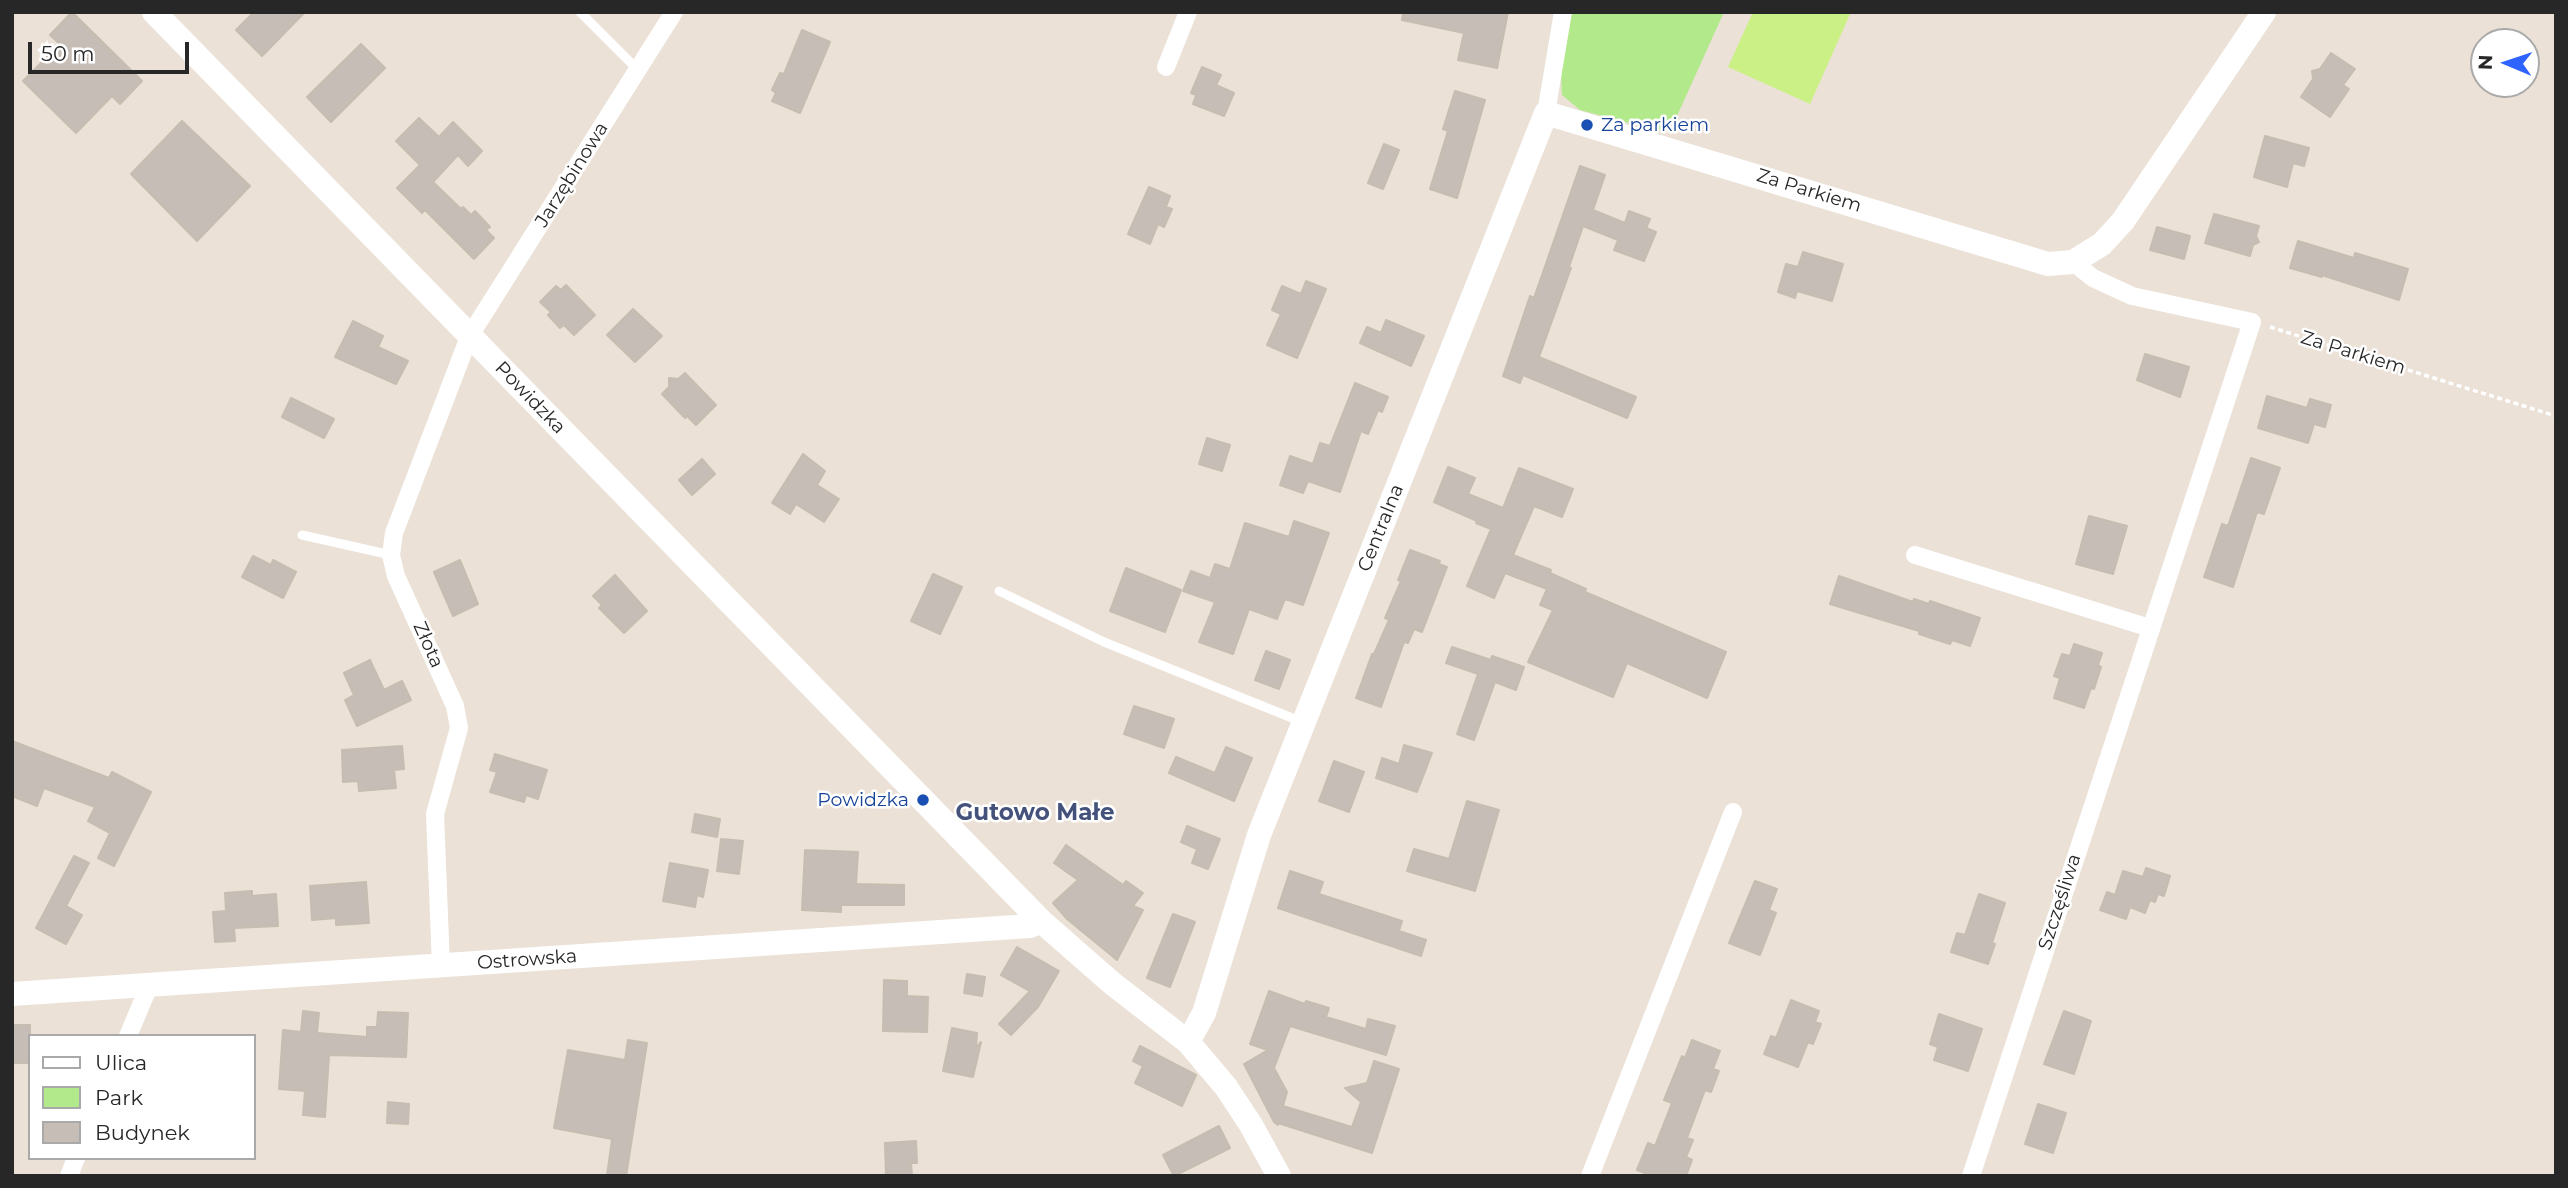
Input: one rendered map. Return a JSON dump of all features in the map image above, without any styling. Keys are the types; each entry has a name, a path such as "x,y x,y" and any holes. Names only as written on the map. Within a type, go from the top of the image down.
{"street":[{"name":"Powidzka","path":"154,12 1041,921 1103,976 1188,1042 1226,1087 1279,1176"},
{"name":"Jarzębinowa","path":"469,337 674,12"},
{"path":"1166,67 1188,12"},
{"name":"Centralna","path":"1188,1042 1204,1013 1259,835 1546,113 1563,12"},
{"path":"2252,322 2132,296 2094,278 2073,262 2102,244 2123,221 2264,12"},
{"name":"Za Parkiem","path":"1546,113 2048,264 2073,262"},
{"name":"Szczęśliwa","path":"1971,1176 2252,322"},
{"path":"391,555 394,533 469,337"},
{"name":"Złota","path":"391,555 396,576 455,706 459,728 435,814 441,966"},
{"path":"1915,555 2150,628"},
{"path":"1590,1176 1732,811"},
{"name":"Ostrowska","path":"12,994 1030,926 1041,921"},
{"path":"129,1034 149,986"}],"lane":[{"path":"580,12 638,70"},
{"path":"302,535 391,555"},
{"path":"999,591 1104,642 1303,723"}],"path":[{"name":"Za Parkiem","path":"2252,322 2556,416"}],"green space":[{"path":"1571,12 1724,12 1677,116 1659,131 1580,110 1562,95 1561,74"},
{"path":"1753,12 1851,12 1810,104 1728,67"}],"building":[{"path":"72,12 142,81 120,104 112,96 76,133 23,81 60,44 50,35"},
{"path":"254,12 305,12 262,56 236,30"},
{"path":"1403,12 1508,12 1497,68 1458,60 1464,33 1402,20"},
{"path":"802,30 830,42 800,113 772,101 776,93 772,90 780,73 784,74"},
{"path":"361,44 385,68 331,122 307,97"},
{"path":"2331,53 2355,69 2343,85 2349,89 2330,117 2301,97 2313,79 2312,71 2320,69"},
{"path":"1202,67 1221,75 1216,85 1234,93 1224,116 1193,104 1196,95 1191,93"},
{"path":"1455,91 1485,100 1457,198 1430,189 1448,131 1443,129"},
{"path":"419,118 439,137 453,122 482,151 468,166 458,155 433,182 461,209 463,207 471,215 475,211 490,227 486,230 494,238 474,259 425,210 422,213 397,188 420,165 396,141"},
{"path":"182,121 250,186 197,241 131,174"},
{"path":"2265,136 2309,148 2304,166 2293,163 2287,187 2254,177"},
{"path":"1384,144 1399,150 1383,189 1368,183"},
{"path":"1580,166 1605,175 1593,210 1625,223 1629,211 1650,219 1646,228 1656,232 1644,261 1614,250 1618,240 1583,226 1539,357 1636,397 1627,418 1523,375 1520,383 1503,376 1530,296 1534,298"},
{"path":"1149,187 1170,196 1166,207 1172,209 1164,227 1158,224 1150,244 1128,234"},
{"path":"2214,214 2259,226 2256,236 2259,242 2253,245 2250,256 2205,243"},
{"path":"2157,227 2190,236 2184,259 2150,250"},
{"path":"2298,241 2354,258 2355,253 2408,269 2399,300 2322,275 2290,268"},
{"path":"1803,252 1843,264 1832,301 1797,291 1795,298 1778,292 1786,264 1798,267"},
{"path":"1306,281 1326,289 1297,358 1267,345 1281,314 1272,310 1282,286 1301,294"},
{"path":"566,285 595,315 574,335 564,325 560,328 548,315 551,312 540,302 556,286 561,290"},
{"path":"633,309 662,336 635,362 607,335"},
{"path":"1386,320 1424,336 1411,366 1360,343 1367,327 1381,333"},
{"path":"353,321 383,336 378,347 408,361 396,384 335,357"},
{"path":"2145,354 2189,367 2180,397 2137,380"},
{"path":"685,373 716,405 696,425 687,416 685,418 662,394 669,387 669,378 678,379"},
{"path":"1355,383 1388,397 1382,412 1378,410 1368,434 1361,431 1340,492 1308,481 1303,493 1280,485 1290,456 1313,464 1320,443 1330,446"},
{"path":"2267,396 2307,408 2310,399 2331,405 2325,427 2314,424 2308,443 2258,428"},
{"path":"291,398 334,419 324,438 282,417"},
{"path":"1207,438 1230,445 1222,471 1199,464"},
{"path":"803,454 825,471 817,485 839,499 824,522 796,504 790,514 772,503"},
{"path":"2251,458 2280,468 2264,514 2257,512 2233,587 2204,577 2222,524 2228,526"},
{"path":"702,459 715,474 692,495 679,480"},
{"path":"1448,467 1475,478 1468,494 1503,508 1519,468 1573,489 1562,517 1534,506 1513,555 1551,570 1550,573 1586,589 1585,592 1726,652 1707,698 1627,663 1613,697 1528,662 1553,610 1540,605 1547,589 1505,573 1494,598 1467,586 1491,529 1434,502"},
{"path":"2089,516 2127,526 2113,574 2076,564"},
{"path":"1294,521 1329,533 1303,605 1285,599 1277,619 1249,609 1233,654 1199,642 1215,602 1183,591 1191,571 1210,578 1215,564 1230,569 1245,523 1289,537"},
{"path":"1410,550 1440,561 1439,564 1447,567 1422,632 1414,629 1408,643 1404,642 1381,707 1356,698 1372,654 1389,620 1385,618 1401,581 1398,580"},
{"path":"253,556 271,565 273,560 296,572 283,598 242,577"},
{"path":"460,560 478,604 453,616 434,572"},
{"path":"1126,568 1181,590 1165,632 1110,611"},
{"path":"933,574 962,587 940,634 911,621"},
{"path":"615,575 647,611 624,633 599,608 602,605 593,596"},
{"path":"1839,576 1913,602 1914,599 1929,604 1930,601 1980,618 1970,646 1952,640 1950,644 1919,634 1919,631 1830,604"},
{"path":"2074,644 2102,653 2094,689 2091,688 2084,708 2054,698 2060,678 2054,676 2062,654 2070,656"},
{"path":"1452,647 1524,667 1516,690 1495,682 1474,740 1457,734 1478,674 1446,663"},
{"path":"1266,651 1290,660 1279,689 1255,680"},
{"path":"370,660 384,690 402,681 411,700 357,726 345,700 354,695 344,673"},
{"path":"1134,706 1174,719 1164,748 1124,734"},
{"path":"12,741 109,778 112,772 151,792 114,866 98,858 110,833 88,821 95,807 44,788 37,806 12,796"},
{"path":"1404,745 1432,753 1417,792 1376,778 1382,758 1399,764"},
{"path":"402,746 404,769 394,770 396,788 359,791 358,781 343,782 342,750"},
{"path":"1226,747 1252,758 1234,801 1169,773 1176,757 1215,773"},
{"path":"495,754 547,770 538,799 526,795 524,802 490,792 497,772 490,770"},
{"path":"1334,761 1364,772 1349,812 1319,801"},
{"path":"1467,801 1499,810 1475,891 1407,871 1414,849 1449,859"},
{"path":"695,814 720,819 717,837 692,832"},
{"path":"1187,826 1220,839 1208,869 1192,863 1197,849 1181,842"},
{"path":"721,839 743,841 739,874 717,871"},
{"path":"1066,845 1123,885 1126,881 1143,893 1133,906 1143,910 1117,960 1067,919 1053,903 1078,880 1054,863"},
{"path":"805,850 858,852 856,884 904,885 904,905 841,905 841,912 802,910"},
{"path":"74,856 89,863 66,906 82,915 66,944 36,928"},
{"path":"670,863 708,870 703,897 697,895 695,907 663,901"},
{"path":"2146,868 2170,876 2164,896 2158,894 2155,902 2150,900 2145,913 2130,907 2126,919 2100,910 2107,892 2115,895 2123,871 2143,877"},
{"path":"1290,871 1323,882 1319,894 1402,921 1399,931 1426,940 1421,956 1278,908"},
{"path":"1755,881 1777,889 1769,910 1776,913 1760,955 1729,943"},
{"path":"366,882 369,923 336,925 336,918 312,920 310,886"},
{"path":"252,891 252,896 276,894 278,926 234,928 235,941 215,942 213,912 226,911 225,893"},
{"path":"1979,894 2005,903 1988,964 1951,952 1957,933 1965,935"},
{"path":"1173,914 1195,922 1170,987 1147,978"},
{"path":"1017,947 1059,971 1038,1007 1011,1035 999,1024 1030,991 1001,975"},
{"path":"967,974 985,977 982,996 964,993"},
{"path":"884,980 907,981 907,996 928,997 927,1032 883,1031"},
{"path":"1269,991 1305,1004 1306,1001 1329,1008 1326,1017 1366,1029 1368,1019 1395,1026 1386,1055 1290,1026 1274,1068 1287,1092 1283,1106 1352,1127 1361,1102 1345,1088 1367,1083 1374,1061 1399,1069 1372,1153 1274,1122 1244,1064 1268,1050 1250,1044"},
{"path":"1791,1000 1819,1011 1815,1022 1821,1024 1813,1044 1808,1042 1798,1067 1764,1054 1771,1036 1776,1038"},
{"path":"303,1011 319,1013 317,1033 367,1037 367,1027 377,1027 378,1012 408,1013 406,1057 329,1055 325,1117 303,1115 305,1091 279,1089 283,1030 301,1032"},
{"path":"2064,1011 2091,1021 2074,1074 2044,1064"},
{"path":"1939,1014 1982,1029 1968,1071 1934,1060 1938,1047 1930,1044"},
{"path":"13,1025 30,1025 28,1063 13,1063"},
{"path":"952,1028 977,1033 976,1048 981,1042 973,1077 943,1071"},
{"path":"628,1040 647,1043 626,1176 607,1176 612,1139 554,1128 568,1050 625,1060"},
{"path":"1692,1040 1720,1051 1713,1069 1719,1071 1711,1092 1705,1090 1687,1138 1693,1140 1686,1157 1692,1160 1686,1176 1653,1176 1637,1170 1648,1143 1655,1146 1672,1103 1664,1100 1682,1056 1685,1058"},
{"path":"1140,1046 1196,1075 1182,1106 1135,1083 1143,1066 1133,1061"},
{"path":"388,1102 409,1104 408,1124 387,1123"},
{"path":"2038,1104 2066,1113 2053,1153 2025,1144"},
{"path":"1219,1126 1230,1148 1174,1176 1163,1155"},
{"path":"916,1141 917,1163 911,1163 912,1176 886,1176 885,1143"}],"place":[{"name":"Za parkiem","path":"1587,125"},
{"name":"Powidzka","path":"923,800"}],"district":[{"name":"Gutowo Małe","path":"1035,813"}]}
